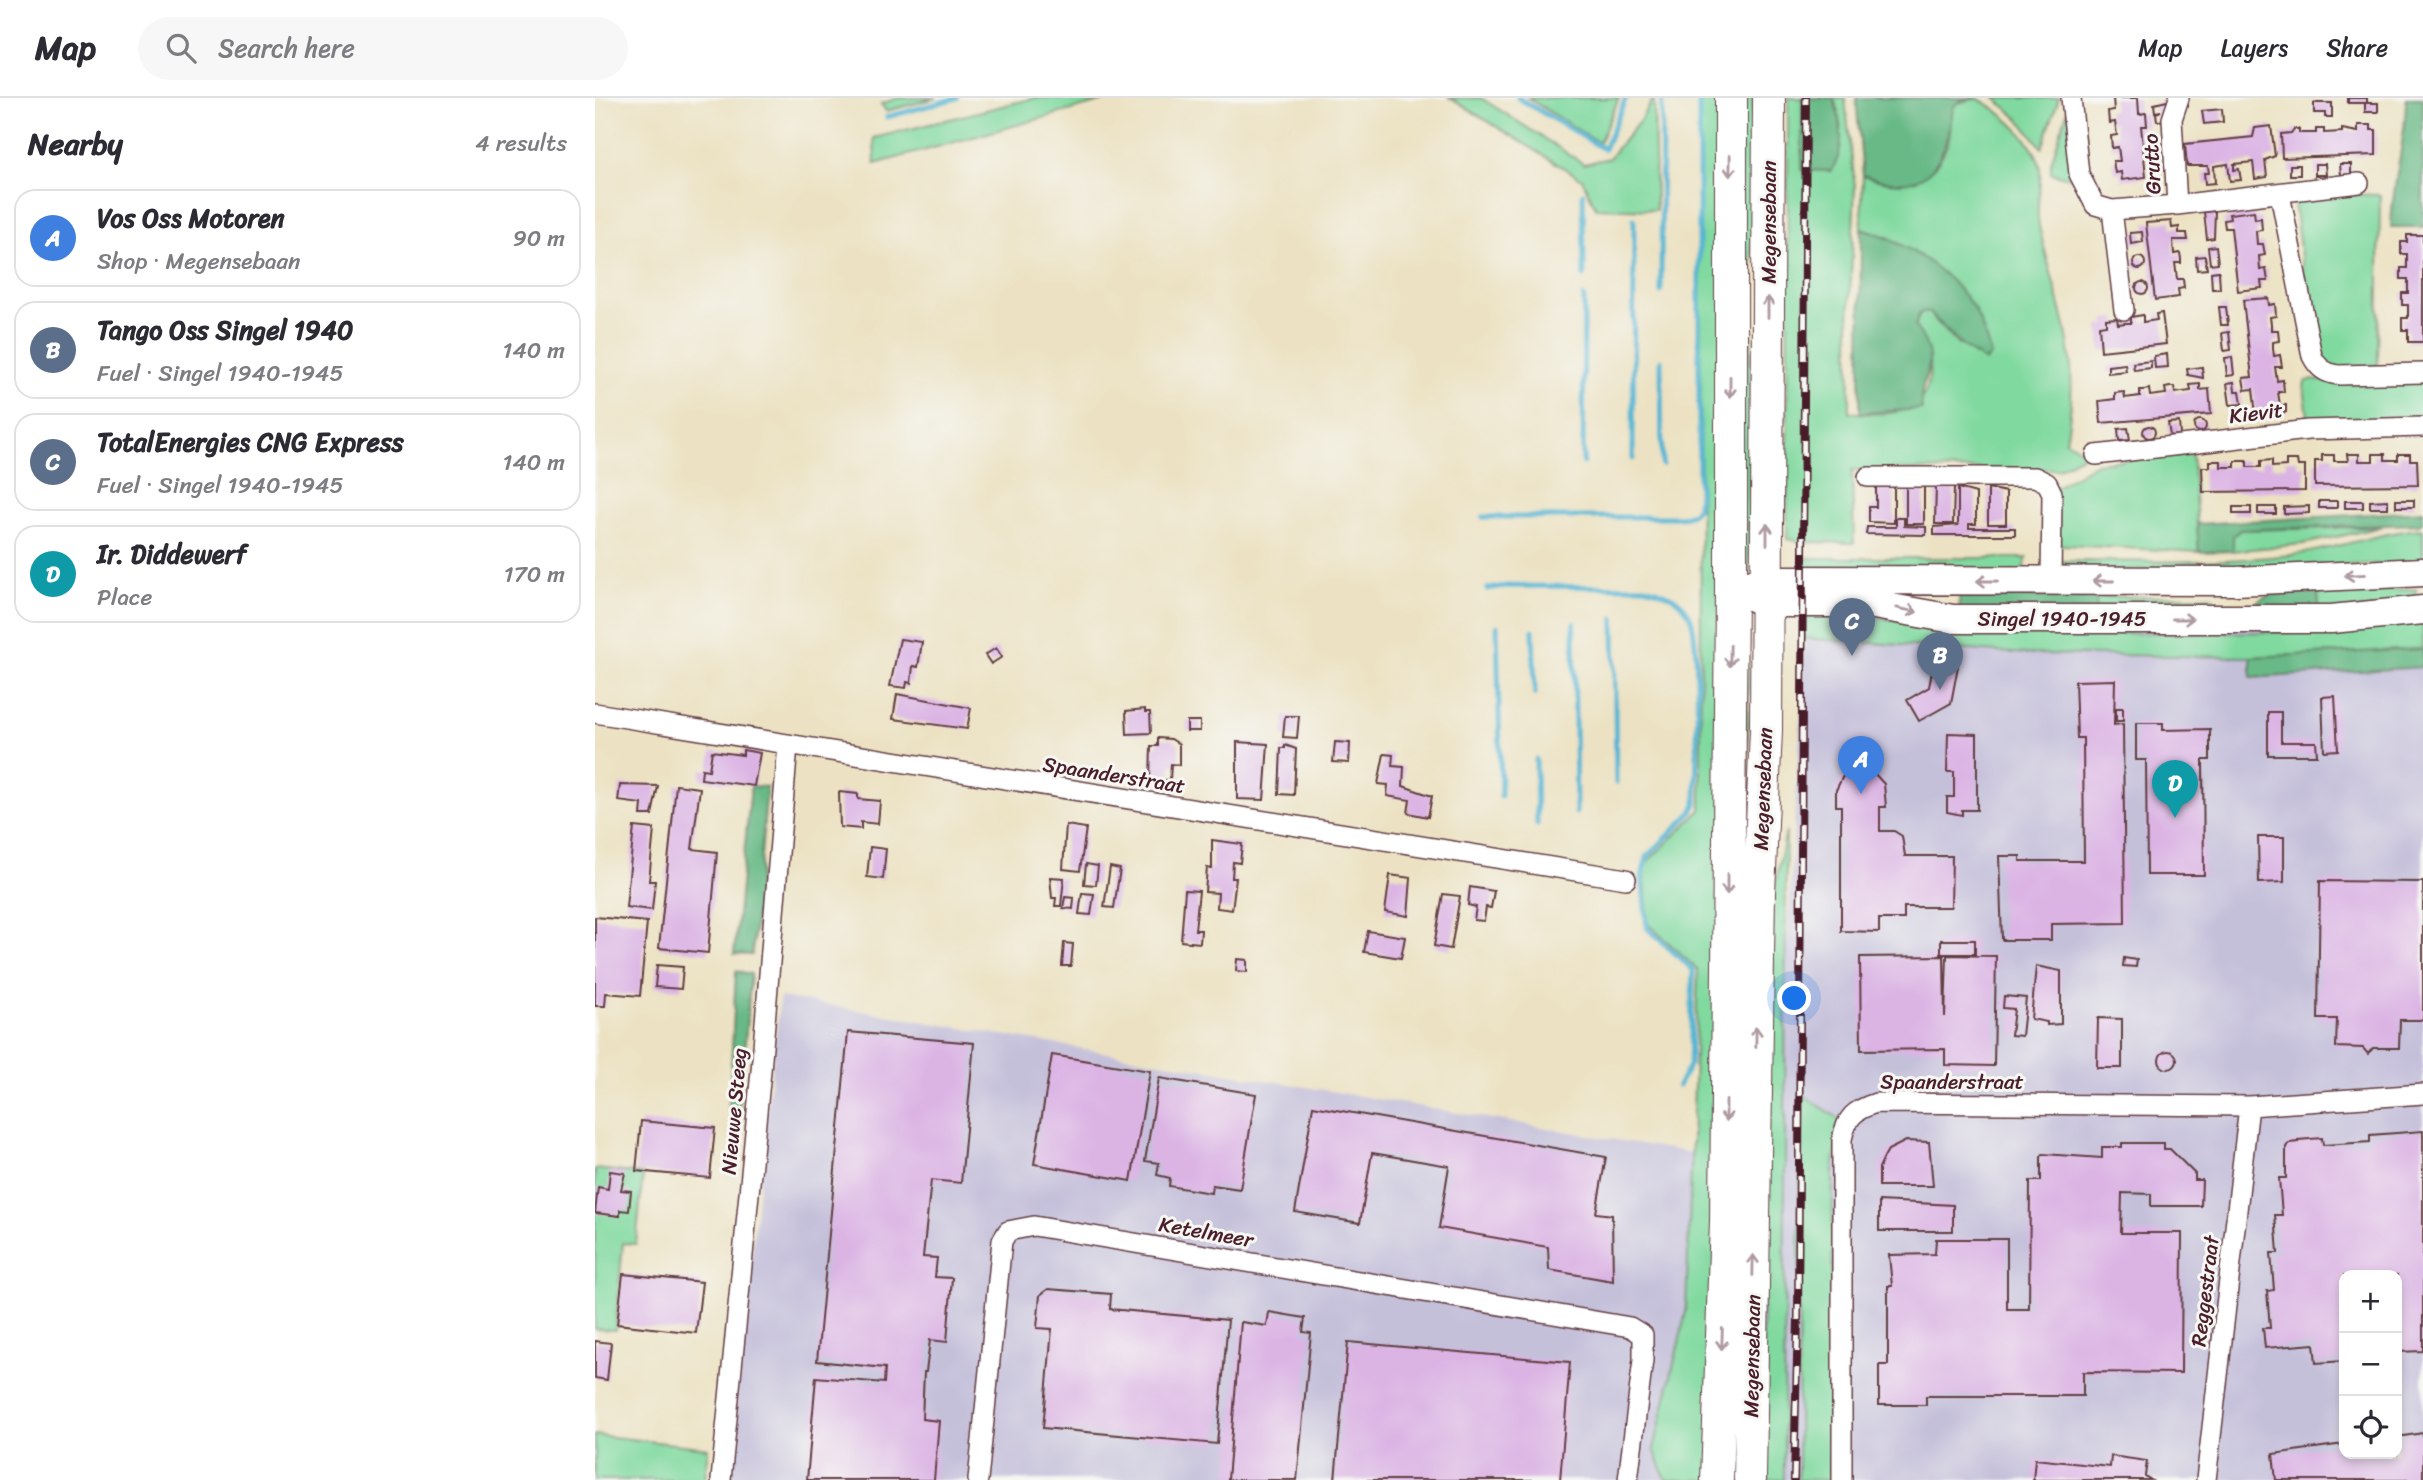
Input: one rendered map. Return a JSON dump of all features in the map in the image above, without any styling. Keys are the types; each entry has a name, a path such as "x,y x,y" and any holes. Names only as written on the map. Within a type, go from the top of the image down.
{"main road":[{"name":"Megensebaan","path":"1717,1480 1726,1222 1731,588 1731,98"},
{"name":"Megensebaan","path":"1750,1480 1767,591 1769,98"},
{"name":"Singel 1940-1945","path":"1767,591 2051,581 2236,581 2423,572"},
{"name":"Singel 1940-1945","path":"1731,588 1863,603 1952,620 2332,620 2423,610"}],"street":[{"path":"2071,98 2080,174 2095,205 2112,210 2123,310"},
{"name":"Grutto","path":"2112,210 2177,205 2172,119 2179,98"},
{"path":"2177,205 2359,183"},
{"path":"2280,194 2312,356 2317,365 2326,373 2338,375 2423,373"},
{"name":"Kievit","path":"2096,455 2308,430 2423,428"},
{"name":"Singel 1940-1945","path":"1868,477 2035,477 2047,483 2052,494 2051,581"},
{"name":"Spaanderstraat","path":"595,713 1626,879"},
{"name":"Nieuwe Steeg","path":"721,1480 761,1071 788,745"},
{"name":"Spaanderstraat","path":"1842,1480 1842,1139 1846,1121 1858,1109 1876,1103 2249,1107 2423,1094"},
{"name":"Reggestraat","path":"2206,1480 2249,1107"},
{"name":"Ketelmeer","path":"978,1480 999,1257 1008,1231 1034,1226 1630,1327 1643,1335 1643,1360 1628,1480"}],"shaded area":[{"path":"1807,608 2423,629 2423,1480 727,1480 780,997 1774,1167"}],"green space":[{"path":"898,98 936,98 886,111 881,104"},
{"path":"1034,98 1115,98 875,164 874,138"},
{"path":"1450,98 1481,98 1584,164 1609,158 1640,121 1654,98 1656,210 1596,208 1582,179"},
{"path":"1528,98 1619,98 1599,143"},
{"path":"1700,98 1753,98 1742,1480 1666,1480 1654,1449 1686,1312 1698,970 1648,924 1644,865 1701,810"},
{"path":"1788,98 1802,98 1802,170 1839,111 1833,98 1845,98 1855,187 1849,318 1850,412 1896,412 1920,400 1930,373 1924,343 1915,326 1920,313 1927,311 1957,344 1991,355 1974,309 1920,256 1888,237 1861,228 1863,175 1889,182 1902,182 1924,175 1942,156 1948,142 1955,104 1977,98 2022,134 2039,163 2039,226 2070,356 2071,409 2066,441 2087,453 2058,469 1852,470 1854,543 1801,542 1787,539"},
{"path":"1802,98 1833,98 1839,116 1841,145 1831,171 1802,170"},
{"path":"1856,98 1977,98 1960,101 1953,107 1945,146 1929,172 1917,180 1903,183 1863,175"},
{"path":"1995,98 2059,98 2042,148 2019,119"},
{"path":"2406,98 2423,98 2423,227 2391,227"},
{"path":"2068,109 2076,180 2051,173 2051,163"},
{"path":"2299,193 2380,195 2378,365 2316,371 2295,210 2294,196"},
{"path":"1861,228 1909,249 1939,269 1964,295 1977,314 1984,331 1991,355 1986,361 1961,345 1927,311 1920,313 1915,326 1924,340 1929,362 1921,397 1922,409 1860,413"},
{"path":"2313,379 2335,383 2423,382 2423,422 2309,424 2304,387 2305,382"},
{"path":"2192,453 2199,552 2045,544 2046,493 2097,463"},
{"path":"2423,511 2423,522 2419,524 2240,530 2233,536 2233,551 2199,552 2197,524"},
{"path":"2382,527 2303,544 2233,551 2233,536 2240,530"},
{"path":"2423,529 2423,563 2067,571 2059,566 2059,561 2204,561 2262,558 2291,555"},
{"path":"1801,558 2027,558 2020,577 1801,575"},
{"path":"2416,589 2416,605 2319,612 2318,593"},
{"path":"2318,593 2319,612 2254,605 2274,594"},
{"path":"1959,596 2096,597 2096,618 1960,613"},
{"path":"2210,596 2226,608 2096,618 2096,597"},
{"path":"1801,613 1851,614 1990,633 2282,632 2423,623 2423,649 2251,657 2026,654 1801,638"},
{"path":"2423,649 2423,667 2251,678 2251,657"},
{"path":"751,786 767,787 752,955 734,954"},
{"path":"1786,832 1784,1480 1761,1480 1768,919"},
{"path":"736,971 751,974 739,1109 729,1108"},
{"path":"1800,1093 1841,1120 1833,1170 1830,1480 1798,1480"},
{"path":"595,1169 643,1174 636,1244 623,1243 615,1330 595,1329"},
{"path":"595,1435 708,1448 705,1480 595,1480"}],"building":[{"path":"2113,98 2138,98 2139,114 2146,113 2147,126 2141,126 2146,177 2122,180 2121,172 2115,173 2113,161 2120,161 2118,147 2112,148 2111,136 2117,135 2115,122 2109,123 2108,111 2114,110"},
{"path":"2348,98 2367,98 2367,103 2378,103 2378,112 2365,112 2365,103 2348,103"},
{"path":"2167,101 2169,120 2157,121 2156,113 2161,111 2155,112 2154,104"},
{"path":"2314,103 2332,103 2332,117 2325,117 2325,113 2314,113"},
{"path":"2222,109 2223,122 2204,124 2202,111"},
{"path":"2358,125 2371,125 2371,130 2376,130 2376,155 2282,158 2281,134 2291,133 2294,129 2299,129 2299,133 2316,133 2316,129 2324,129 2324,133 2342,132 2342,129 2358,132"},
{"path":"2271,126 2275,156 2265,160 2267,177 2255,179 2253,162 2234,164 2234,170 2239,169 2241,180 2230,181 2228,164 2214,166 2215,183 2205,184 2204,173 2209,173 2208,166 2187,166 2185,144 2253,137 2255,128"},
{"path":"2315,164 2325,164 2326,175 2315,175"},
{"path":"2340,164 2351,164 2351,174 2341,175"},
{"path":"2290,165 2300,165 2300,175 2290,175"},
{"path":"2215,211 2214,238 2207,239 2204,212"},
{"path":"2254,211 2255,219 2261,218 2262,230 2256,231 2257,244 2263,244 2265,255 2259,256 2260,270 2266,269 2268,281 2261,281 2262,288 2238,291 2231,228 2225,228 2224,220 2230,219 2229,214"},
{"path":"2171,221 2172,228 2179,227 2179,233 2187,233 2188,240 2173,240 2174,254 2180,253 2181,259 2181,263 2175,263 2177,279 2183,279 2184,288 2178,289 2179,297 2155,300 2146,223"},
{"path":"2142,232 2143,242 2131,244 2130,233"},
{"path":"2407,235 2423,235 2423,342 2408,342 2408,330 2402,330 2402,318 2408,318 2408,305 2402,305 2402,293 2408,293 2408,279 2401,279 2401,268 2407,268 2407,254 2401,254 2401,242 2407,242"},
{"path":"2216,246 2218,263 2210,264 2208,247"},
{"path":"2205,256 2207,269 2197,270 2196,257"},
{"path":"2134,258 2144,258 2144,268 2134,268"},
{"path":"2219,271 2220,289 2212,289 2211,272"},
{"path":"2137,283 2147,283 2147,293 2137,293"},
{"path":"2268,298 2269,305 2275,304 2276,316 2270,317 2271,330 2278,330 2279,341 2273,342 2273,349 2274,356 2280,355 2282,367 2275,367 2277,381 2283,380 2284,392 2278,392 2280,406 2286,405 2286,412 2256,415 2253,389 2245,390 2243,378 2252,377 2243,300"},
{"path":"2219,307 2226,307 2228,325 2221,325"},
{"path":"2162,313 2166,344 2101,351 2099,326 2106,325 2106,319 2117,318 2118,324 2131,323 2131,317 2143,315 2143,322 2157,320 2156,314"},
{"path":"2229,332 2231,350 2224,351 2222,333"},
{"path":"2167,354 2168,367 2155,368 2154,356"},
{"path":"2232,357 2234,375 2227,376 2225,358"},
{"path":"2151,361 2151,368 2134,370 2133,363"},
{"path":"2125,364 2126,371 2108,373 2108,366"},
{"path":"2202,367 2203,378 2188,375 2187,369"},
{"path":"2234,382 2235,391 2240,391 2242,404 2230,405 2227,383"},
{"path":"2200,384 2200,390 2209,389 2211,414 2101,423 2099,401 2115,399 2115,393 2124,392 2125,398 2140,396 2140,390 2149,389 2150,396 2166,394 2165,388 2170,387 2174,387 2175,393 2191,391 2190,385"},
{"path":"2195,421 2205,421 2205,431 2195,431"},
{"path":"2179,422 2180,435 2170,436 2168,423"},
{"path":"2144,427 2154,427 2154,437 2144,437"},
{"path":"2128,428 2130,440 2119,441 2118,429"},
{"path":"2347,454 2359,454 2359,461 2373,461 2373,454 2385,454 2385,460 2398,460 2398,454 2410,454 2410,460 2417,460 2418,485 2315,486 2315,461 2322,461 2322,455 2334,455 2334,461 2348,461"},
{"path":"2272,460 2272,467 2286,466 2286,460 2297,460 2298,466 2305,466 2305,491 2203,492 2202,467 2210,467 2210,461 2221,461 2221,467 2235,467 2235,461 2247,461 2247,467 2261,467 2261,461"},
{"path":"1936,485 1954,486 1953,524 1935,524"},
{"path":"1876,486 1894,486 1894,523 1869,522 1869,507 1876,507"},
{"path":"1906,486 1924,486 1924,524 1906,524"},
{"path":"1958,488 1976,493 1976,524 1969,524 1969,528 2015,528 2015,535 1934,535 1934,527 1958,525"},
{"path":"1988,488 2006,492 2006,524 1988,524"},
{"path":"2388,500 2388,508 2370,508 2370,501"},
{"path":"2396,500 2414,500 2414,507 2396,507"},
{"path":"2319,501 2337,501 2337,508 2319,508"},
{"path":"2345,501 2363,501 2363,508 2345,508"},
{"path":"2309,506 2309,513 2284,514 2284,507"},
{"path":"2233,507 2251,507 2251,514 2233,514"},
{"path":"2258,507 2276,507 2276,514 2258,514"},
{"path":"1896,518 1904,518 1904,526 1926,527 1926,535 1866,534 1867,527 1896,527"},
{"path":"900,639 922,642 918,667 913,666 911,683 907,682 906,688 890,686"},
{"path":"996,648 1002,657 991,664 985,655"},
{"path":"1934,661 1958,666 1951,703 1919,721 1907,700 1929,687"},
{"path":"2115,680 2114,725 2123,724 2125,923 2051,924 2051,940 2002,940 1999,856 2020,856 2020,861 2084,861 2083,738 2077,738 2075,681"},
{"path":"897,694 971,708 967,729 893,719"},
{"path":"2335,696 2338,750 2324,751 2322,697"},
{"path":"2116,708 2123,708 2123,721 2116,721"},
{"path":"1145,709 1145,712 1150,712 1151,733 1127,734 1126,711"},
{"path":"2268,712 2281,712 2281,742 2316,742 2317,755 2268,755"},
{"path":"1285,716 1299,716 1297,738 1283,737"},
{"path":"1187,721 1200,721 1200,731 1187,731"},
{"path":"2136,723 2163,723 2163,730 2210,729 2210,760 2203,760 2204,875 2147,875 2146,760 2136,760"},
{"path":"1948,733 1977,734 1977,810 1962,810 1962,815 1947,812 1947,797 1954,797 1954,772 1947,772"},
{"path":"1158,738 1171,739 1179,744 1179,765 1171,764 1170,780 1150,780 1151,746 1158,746"},
{"path":"1237,742 1268,744 1264,800 1237,799"},
{"path":"1335,742 1350,743 1349,763 1333,762"},
{"path":"1285,745 1296,749 1294,795 1279,794 1281,748 1285,748"},
{"path":"743,750 760,753 754,786 701,779 702,769 709,770 712,751 743,755"},
{"path":"1384,754 1393,755 1392,766 1404,767 1403,786 1432,796 1428,817 1408,813 1410,800 1387,796 1388,785 1378,784"},
{"path":"1861,769 1875,774 1884,784 1886,807 1880,807 1880,831 1894,831 1902,836 1905,856 1952,856 1951,907 1904,907 1904,919 1879,919 1879,932 1841,931 1841,806 1836,806 1836,790 1843,776"},
{"path":"620,785 658,786 652,815 641,815 642,804 618,801"},
{"path":"676,785 700,788 692,849 717,852 708,953 659,948"},
{"path":"839,792 858,794 858,799 880,801 878,824 861,822 861,829 840,827"},
{"path":"1066,825 1086,828 1080,871 1063,869"},
{"path":"634,827 654,829 649,881 655,881 652,910 626,907"},
{"path":"2258,837 2284,837 2284,882 2259,883"},
{"path":"1212,840 1242,844 1240,863 1233,862 1232,878 1236,878 1232,910 1217,908 1218,893 1205,892 1207,868 1212,869"},
{"path":"870,847 886,849 883,879 867,877"},
{"path":"1086,864 1098,866 1096,885 1084,884"},
{"path":"1110,867 1120,869 1114,908 1104,907"},
{"path":"1390,875 1411,878 1408,916 1385,912"},
{"path":"1050,877 1064,878 1061,906 1055,906 1056,898 1052,898"},
{"path":"2320,881 2423,882 2423,1020 2400,1020 2399,1048 2373,1048 2368,1054 2363,1048 2336,1047 2337,1019 2318,1019"},
{"path":"1470,887 1494,891 1491,908 1486,907 1484,921 1474,920 1476,907 1468,905"},
{"path":"1185,890 1199,891 1195,930 1201,930 1200,943 1181,941"},
{"path":"1082,893 1094,894 1091,915 1079,914"},
{"path":"1443,894 1460,896 1451,949 1434,946"},
{"path":"1065,897 1074,898 1073,909 1063,908"},
{"path":"595,917 647,922 640,996 606,993 605,1006 595,1006"},
{"path":"1368,931 1405,937 1401,958 1364,952"},
{"path":"1941,940 1975,940 1975,954 1941,954"},
{"path":"1064,943 1073,944 1071,966 1062,966"},
{"path":"1947,955 1996,956 1994,1066 1945,1065 1945,1049 1861,1050 1860,957 1944,956 1945,1017"},
{"path":"2124,958 2137,960 2136,967 2123,966"},
{"path":"1237,959 1247,960 1247,972 1236,971"},
{"path":"657,965 683,967 681,989 655,987"},
{"path":"2036,966 2061,971 2061,1024 2047,1025 2047,1022 2031,1019"},
{"path":"2004,996 2026,998 2022,1036 2011,1035 2014,1009 2003,1008"},
{"path":"2098,1018 2122,1019 2122,1068 2097,1068"},
{"path":"848,1032 974,1043 961,1183 931,1180 923,1257 937,1258 935,1277 952,1278 947,1342 930,1340 924,1372 922,1419 939,1421 934,1480 807,1480 816,1377 884,1383 885,1368 817,1361"},
{"path":"2168,1051 2174,1054 2177,1060 2174,1066 2168,1069 2162,1066 2159,1060 2162,1054"},
{"path":"1052,1055 1150,1071 1131,1181 1034,1164"},
{"path":"1159,1078 1256,1094 1240,1189 1212,1185 1211,1193 1169,1186 1170,1178 1157,1175 1159,1163 1145,1161"},
{"path":"1313,1106 1606,1157 1596,1213 1612,1215 1613,1281 1549,1270 1548,1247 1439,1228 1449,1166 1372,1153 1360,1223 1295,1212"},
{"path":"641,1121 715,1128 710,1178 636,1171"},
{"path":"2423,1131 2423,1351 2402,1352 2402,1270 2339,1270 2339,1361 2316,1363 2314,1344 2265,1348 2263,1328 2270,1328 2267,1291 2274,1290 2271,1253 2278,1253 2275,1215 2282,1215 2279,1178 2286,1178 2286,1147 2298,1140 2322,1138 2323,1145 2370,1142 2370,1135"},
{"path":"1906,1141 1929,1142 1933,1186 1879,1186 1879,1168 1888,1150"},
{"path":"2122,1143 2164,1143 2164,1149 2170,1149 2195,1174 2195,1180 2202,1180 2201,1206 2151,1206 2151,1194 2122,1193 2121,1233 2182,1233 2181,1373 2083,1372 2083,1396 1926,1396 1926,1405 1879,1405 1879,1365 1888,1365 1888,1286 1892,1286 1889,1255 1935,1254 1936,1239 2007,1239 2007,1309 2029,1309 2030,1181 2041,1181 2041,1157 2043,1154 2102,1158 2102,1147 2122,1147"},
{"path":"610,1171 625,1173 621,1190 631,1191 629,1211 620,1210 620,1216 595,1213 598,1187 608,1189"},
{"path":"1879,1201 1953,1205 1953,1231 1879,1231"},
{"path":"623,1274 702,1282 696,1333 617,1324"},
{"path":"1048,1289 1111,1294 1110,1309 1228,1320 1217,1444 1043,1428 1052,1329 1037,1328 1040,1295"},
{"path":"1269,1312 1305,1318 1303,1332 1311,1333 1297,1480 1228,1480 1241,1322 1267,1326"},
{"path":"595,1341 611,1343 607,1380 595,1378"},
{"path":"1348,1342 1570,1362 1560,1480 1335,1480"},
{"path":"2423,1433 2423,1480 2276,1480 2273,1454 2339,1445 2339,1459 2402,1459 2402,1436"},
{"path":"2111,1456 2147,1461 2145,1476 2151,1480 2033,1480 2035,1459 2110,1467"}],"waterway":[{"path":"887,117 957,98"},
{"path":"1518,98 1604,149 1626,98"},
{"path":"1661,292 1662,98"},
{"path":"1483,517 1680,517 1691,514 1697,508 1699,98"},
{"path":"1583,193 1584,276"},
{"path":"1633,459 1634,219"},
{"path":"1583,463 1584,297"},
{"path":"1661,360 1662,465"},
{"path":"1487,589 1507,586 1645,587 1670,596 1681,603 1689,614 1696,649 1697,675 1696,804 1692,812 1647,857 1642,876 1647,928 1693,970 1690,1064 1678,1086"},
{"path":"1614,618 1616,783"},
{"path":"1574,623 1576,813"},
{"path":"1497,626 1501,796"},
{"path":"1533,630 1535,694"},
{"path":"1536,759 1537,825"}],"railway":[{"path":"1794,1480 1798,1317 1806,98"}],"place":[{"name":"TotalEnergies CNG Express","path":"1852,656"},
{"name":"Tango Oss Singel 1940","path":"1940,690"},
{"name":"Vos Oss Motoren","path":"1861,794"},
{"name":"Ir. Diddewerf","path":"2175,818"}]}
